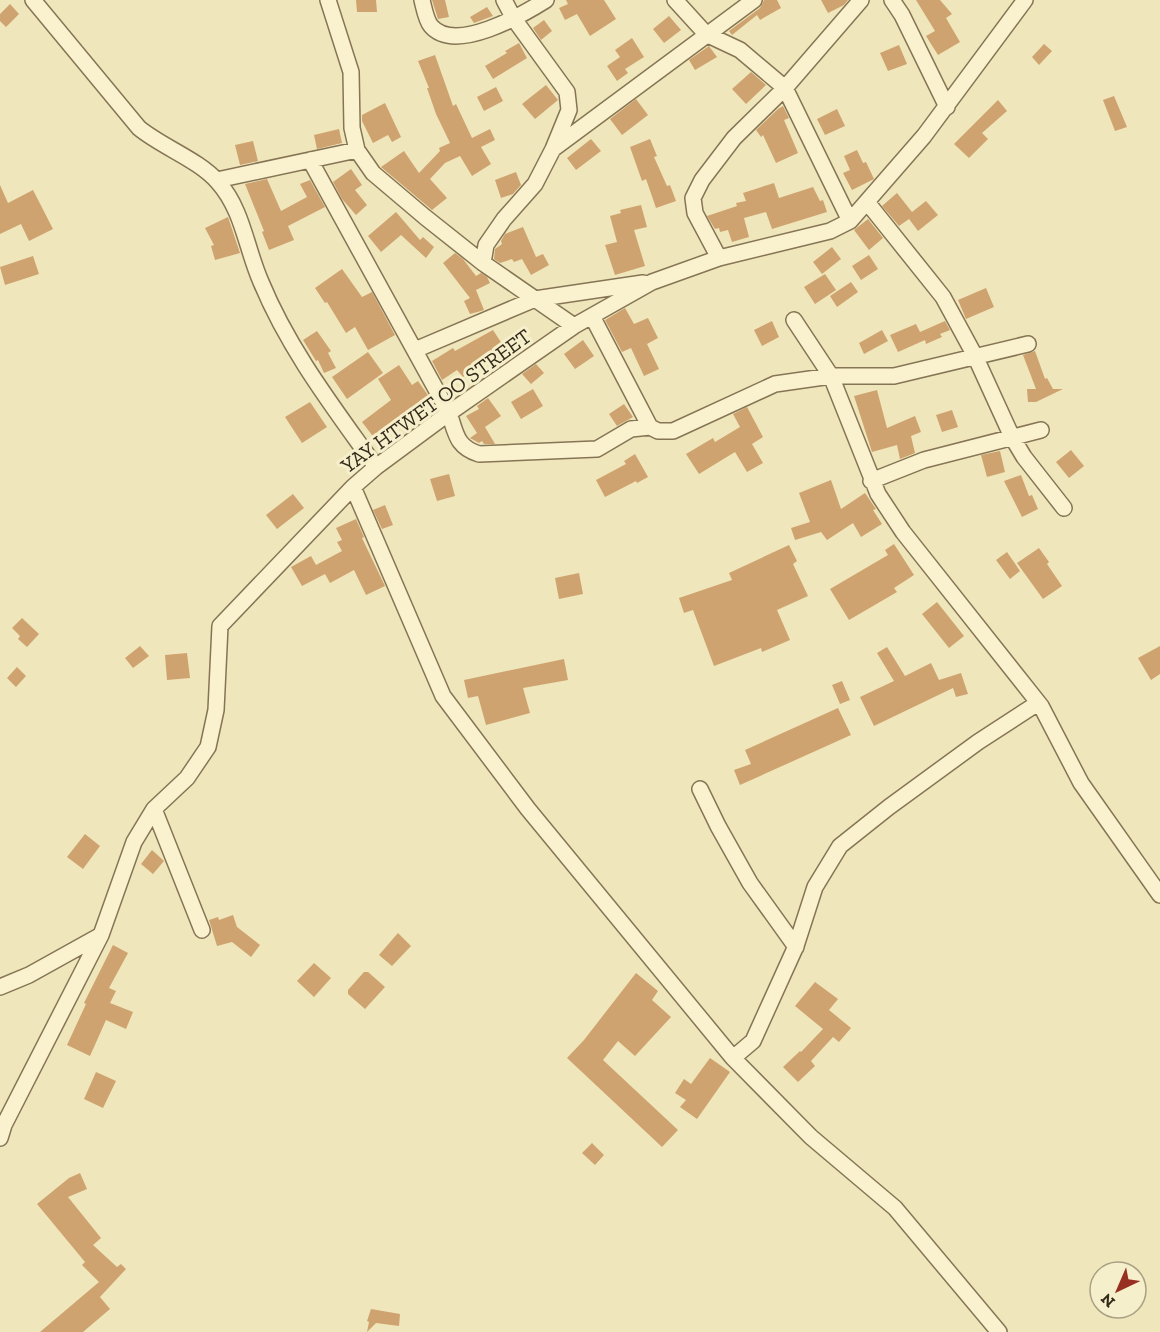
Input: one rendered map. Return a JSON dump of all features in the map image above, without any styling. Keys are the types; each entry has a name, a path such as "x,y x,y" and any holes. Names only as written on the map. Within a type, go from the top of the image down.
{"street":[{"path":"33,0 140,128 153,139 217,180 240,217 260,281 301,361 376,467"},
{"path":"328,0 351,72 352,128 357,150 372,173 483,263 574,327"},
{"path":"422,0 430,26 442,35 459,37 514,20 546,0"},
{"path":"483,263 486,245 504,219 535,184 569,110 567,92 514,20 504,0"},
{"path":"675,0 706,34 740,50 785,88 850,221"},
{"path":"553,149 754,0"},
{"path":"719,258 695,213 693,198 702,180 734,138 785,88 861,0"},
{"path":"892,0 902,15 947,107"},
{"name":"YAY HTWET OO STREET","path":"0,1138 4,1125 101,935 134,842 154,809 187,778 208,747 216,710 220,626 353,487 376,467 449,413 574,327 652,282 719,258 830,231 850,221 947,107 1025,0"},
{"path":"217,180 357,150"},
{"path":"310,160 449,413 460,444 468,451 479,454 597,449 631,429 650,427 658,431 673,431 775,384 831,376 894,376 1028,344"},
{"path":"867,202 943,297 975,356 1012,437 1064,508"},
{"path":"414,350 535,299 652,282"},
{"path":"592,316 650,427"},
{"path":"794,320 831,376 878,494 903,532 1038,703 1081,783 1160,895"},
{"path":"871,481 924,460 1041,430"},
{"path":"353,487 443,696 528,809 733,1058 811,1137 895,1208 999,1332"},
{"path":"733,1058 753,1041 796,946 815,887 840,846 951,762 1038,703"},
{"path":"700,789 750,883 796,946"},
{"path":"154,809 202,930"},
{"path":"0,987 29,975 101,935"}],"building":[{"path":"356,0 376,0 377,12 357,12"},
{"path":"432,0 445,0 449,17 438,19"},
{"path":"566,0 604,0 616,19 590,36 577,14 565,20 559,8 568,4"},
{"path":"764,0 777,0 781,8 760,20 757,15 732,35 729,31 760,8"},
{"path":"821,0 848,0 844,5 828,13"},
{"path":"916,0 940,0 952,14 946,18 960,42 938,55 926,36 935,31"},
{"path":"10,4 19,14 6,27 0,21 0,14"},
{"path":"487,7 493,16 474,23 470,17"},
{"path":"669,16 681,30 664,43 653,29"},
{"path":"544,20 552,31 541,40 533,28"},
{"path":"632,38 644,57 625,69 628,73 617,81 607,66 620,57 615,50"},
{"path":"519,43 527,58 493,79 485,66"},
{"path":"1044,44 1052,51 1039,65 1032,57"},
{"path":"899,45 907,64 888,71 880,53"},
{"path":"709,46 717,57 695,70 689,60"},
{"path":"435,55 453,106 456,104 472,138 490,129 495,140 481,147 491,164 472,176 460,156 445,163 430,179 447,198 432,210 381,167 404,151 419,173 440,151 439,148 450,143 436,114 418,61"},
{"path":"751,72 766,85 746,104 732,89"},
{"path":"546,85 558,100 535,119 522,104"},
{"path":"496,87 503,101 484,111 477,97"},
{"path":"1114,96 1127,127 1115,131 1103,100"},
{"path":"636,99 648,115 622,135 610,119"},
{"path":"998,100 1007,111 982,133 988,139 969,158 954,144"},
{"path":"385,103 401,137 392,142 388,135 373,143 362,121 362,115"},
{"path":"783,106 789,118 784,120 798,153 776,163 763,135 761,137 756,130"},
{"path":"837,109 845,126 825,135 817,119"},
{"path":"339,129 342,143 317,149 314,135"},
{"path":"591,139 601,151 576,170 567,158"},
{"path":"650,139 657,156 654,157 676,201 656,208 646,179 642,181 630,147"},
{"path":"253,141 258,161 240,165 235,145"},
{"path":"857,150 874,179 852,190 843,173 850,170 844,156"},
{"path":"351,169 362,185 355,190 367,205 356,215 342,199 333,182"},
{"path":"516,172 521,185 513,194 501,198 495,180"},
{"path":"267,179 281,211 307,197 300,184 310,180 325,207 288,226 294,240 269,250 245,184"},
{"path":"774,183 779,198 813,187 820,201 823,200 827,212 772,229 766,212 744,218 749,237 732,242 728,230 720,232 719,228 715,229 707,216 746,201 743,193"},
{"path":"0,185 8,203 33,190 53,229 29,241 21,224 0,234"},
{"path":"897,193 912,212 926,201 938,215 918,231 909,219 899,226 882,206"},
{"path":"641,205 647,227 634,230 645,266 615,275 605,245 617,242 610,216 621,213 620,210"},
{"path":"396,212 420,240 423,237 434,247 426,258 401,235 381,252 368,236"},
{"path":"228,217 240,253 215,260 211,246 214,245 205,228"},
{"path":"868,219 883,238 869,250 854,230"},
{"path":"523,227 536,257 543,254 549,265 531,275 522,259 500,263 494,259 495,249 502,244 501,241 505,234"},
{"path":"832,247 841,259 822,274 813,262"},
{"path":"455,253 463,259 476,276 481,273 487,277 490,283 476,290 484,310 470,314 464,301 470,298 443,263"},
{"path":"869,255 878,269 861,280 852,266"},
{"path":"33,256 39,274 5,285 0,267"},
{"path":"342,269 362,297 372,292 395,335 368,350 355,327 346,333 327,302 325,303 315,288"},
{"path":"825,274 836,290 815,304 804,287"},
{"path":"851,282 858,292 837,307 830,296"},
{"path":"986,288 994,307 966,319 958,300"},
{"path":"625,308 634,324 648,318 658,338 647,344 659,369 644,376 631,348 622,352 605,320"},
{"path":"772,321 779,337 762,346 754,330"},
{"path":"945,321 950,330 940,334 942,337 926,344 925,340 898,352 890,335 916,324 920,332"},
{"path":"493,330 510,356 496,364 493,359 463,377 457,370 442,380 432,361 453,348 455,351"},
{"path":"882,330 888,341 864,354 859,343"},
{"path":"317,331 331,351 328,353 336,368 324,373 318,360 316,361 303,340"},
{"path":"583,340 594,356 575,369 564,354"},
{"path":"1035,351 1045,379 1047,378 1053,389 1063,389 1036,402 1028,402 1027,389 1036,389 1023,355"},
{"path":"368,352 383,373 347,399 332,377"},
{"path":"536,364 544,373 531,384 522,374"},
{"path":"399,365 412,385 418,381 430,398 409,413 416,422 406,431 398,422 375,439 362,422 391,400 378,379"},
{"path":"533,389 543,406 521,419 511,402"},
{"path":"877,390 887,428 915,416 921,432 911,436 915,453 900,459 897,445 872,452 854,396"},
{"path":"488,398 501,416 485,427 495,444 484,444 482,441 479,443 470,438 477,433 466,416 479,409 477,406"},
{"path":"310,402 327,427 302,443 285,417"},
{"path":"624,404 633,417 617,426 609,414"},
{"path":"747,407 763,437 752,444 763,463 747,472 735,452 699,474 686,454 713,438 715,442 740,427 733,414"},
{"path":"952,410 958,427 942,432 936,415"},
{"path":"1071,450 1084,466 1069,478 1056,462"},
{"path":"1000,451 1005,472 987,477 981,455"},
{"path":"635,454 648,477 605,497 596,480 626,464 624,461"},
{"path":"449,474 455,496 437,501 430,479"},
{"path":"1021,475 1029,496 1032,495 1038,509 1022,517 1004,481"},
{"path":"831,480 841,509 865,493 876,509 873,510 882,524 861,537 853,523 827,540 821,532 795,540 791,528 810,522 799,493"},
{"path":"293,494 304,508 277,529 266,515"},
{"path":"385,505 393,525 382,529 373,510"},
{"path":"356,519 364,537 362,538 385,586 366,595 354,570 330,583 325,574 302,586 291,567 311,556 316,565 342,551 337,542 342,540 336,528"},
{"path":"894,544 914,575 894,588 897,592 849,620 830,589 888,555 885,550"},
{"path":"789,545 797,561 793,564 808,596 777,610 790,640 762,652 761,648 714,666 693,610 684,613 679,598 732,580 729,573"},
{"path":"1039,548 1062,586 1043,599 1017,563"},
{"path":"1007,552 1020,571 1010,579 996,560"},
{"path":"579,573 583,594 559,599 555,578"},
{"path":"937,602 964,636 949,648 922,614"},
{"path":"22,618 39,634 27,647 18,639 20,636 12,628"},
{"path":"140,646 149,656 133,668 125,658"},
{"path":"1160,646 1160,674 1151,680 1138,658"},
{"path":"887,647 905,676 931,663 939,680 961,673 968,694 956,697 953,688 874,726 860,697 894,681 877,653"},
{"path":"187,653 190,678 167,680 165,655"},
{"path":"564,659 568,680 523,688 530,713 486,725 478,696 468,698 464,680"},
{"path":"17,667 26,676 16,687 7,678"},
{"path":"842,681 850,700 840,704 832,685"},
{"path":"838,708 851,735 740,785 734,770 751,764 745,750"},
{"path":"85,834 100,846 83,869 67,857"},
{"path":"152,850 164,861 153,874 141,864"},
{"path":"233,915 237,927 260,945 251,957 232,942 217,946 209,920 218,917 219,920"},
{"path":"398,933 411,946 392,966 379,955"},
{"path":"113,945 128,953 109,988 116,991 110,1003 133,1012 126,1029 106,1020 90,1056 67,1045 86,1004 84,1003"},
{"path":"314,963 331,978 314,997 297,981"},
{"path":"364,972 368,972 385,987 365,1009 348,994 348,990"},
{"path":"636,973 658,991 652,1000 671,1017 635,1056 618,1041 603,1060 678,1130 662,1147 567,1058 584,1040"},
{"path":"815,982 838,999 829,1010 851,1028 839,1042 833,1037 811,1061 815,1066 798,1082 783,1067 823,1029 795,1006"},
{"path":"710,1058 730,1072 697,1119 680,1107 686,1100 675,1093 684,1079 691,1084"},
{"path":"96,1072 116,1081 103,1108 84,1099"},
{"path":"592,1143 604,1155 595,1165 582,1153"},
{"path":"80,1173 87,1189 68,1197 101,1238 93,1245 117,1267 121,1264 126,1269 100,1297 110,1309 83,1332 40,1332 99,1282 82,1265 85,1262 37,1204 69,1178"},
{"path":"371,1309 400,1314 399,1326 376,1323 367,1332 369,1322 367,1321"}]}
